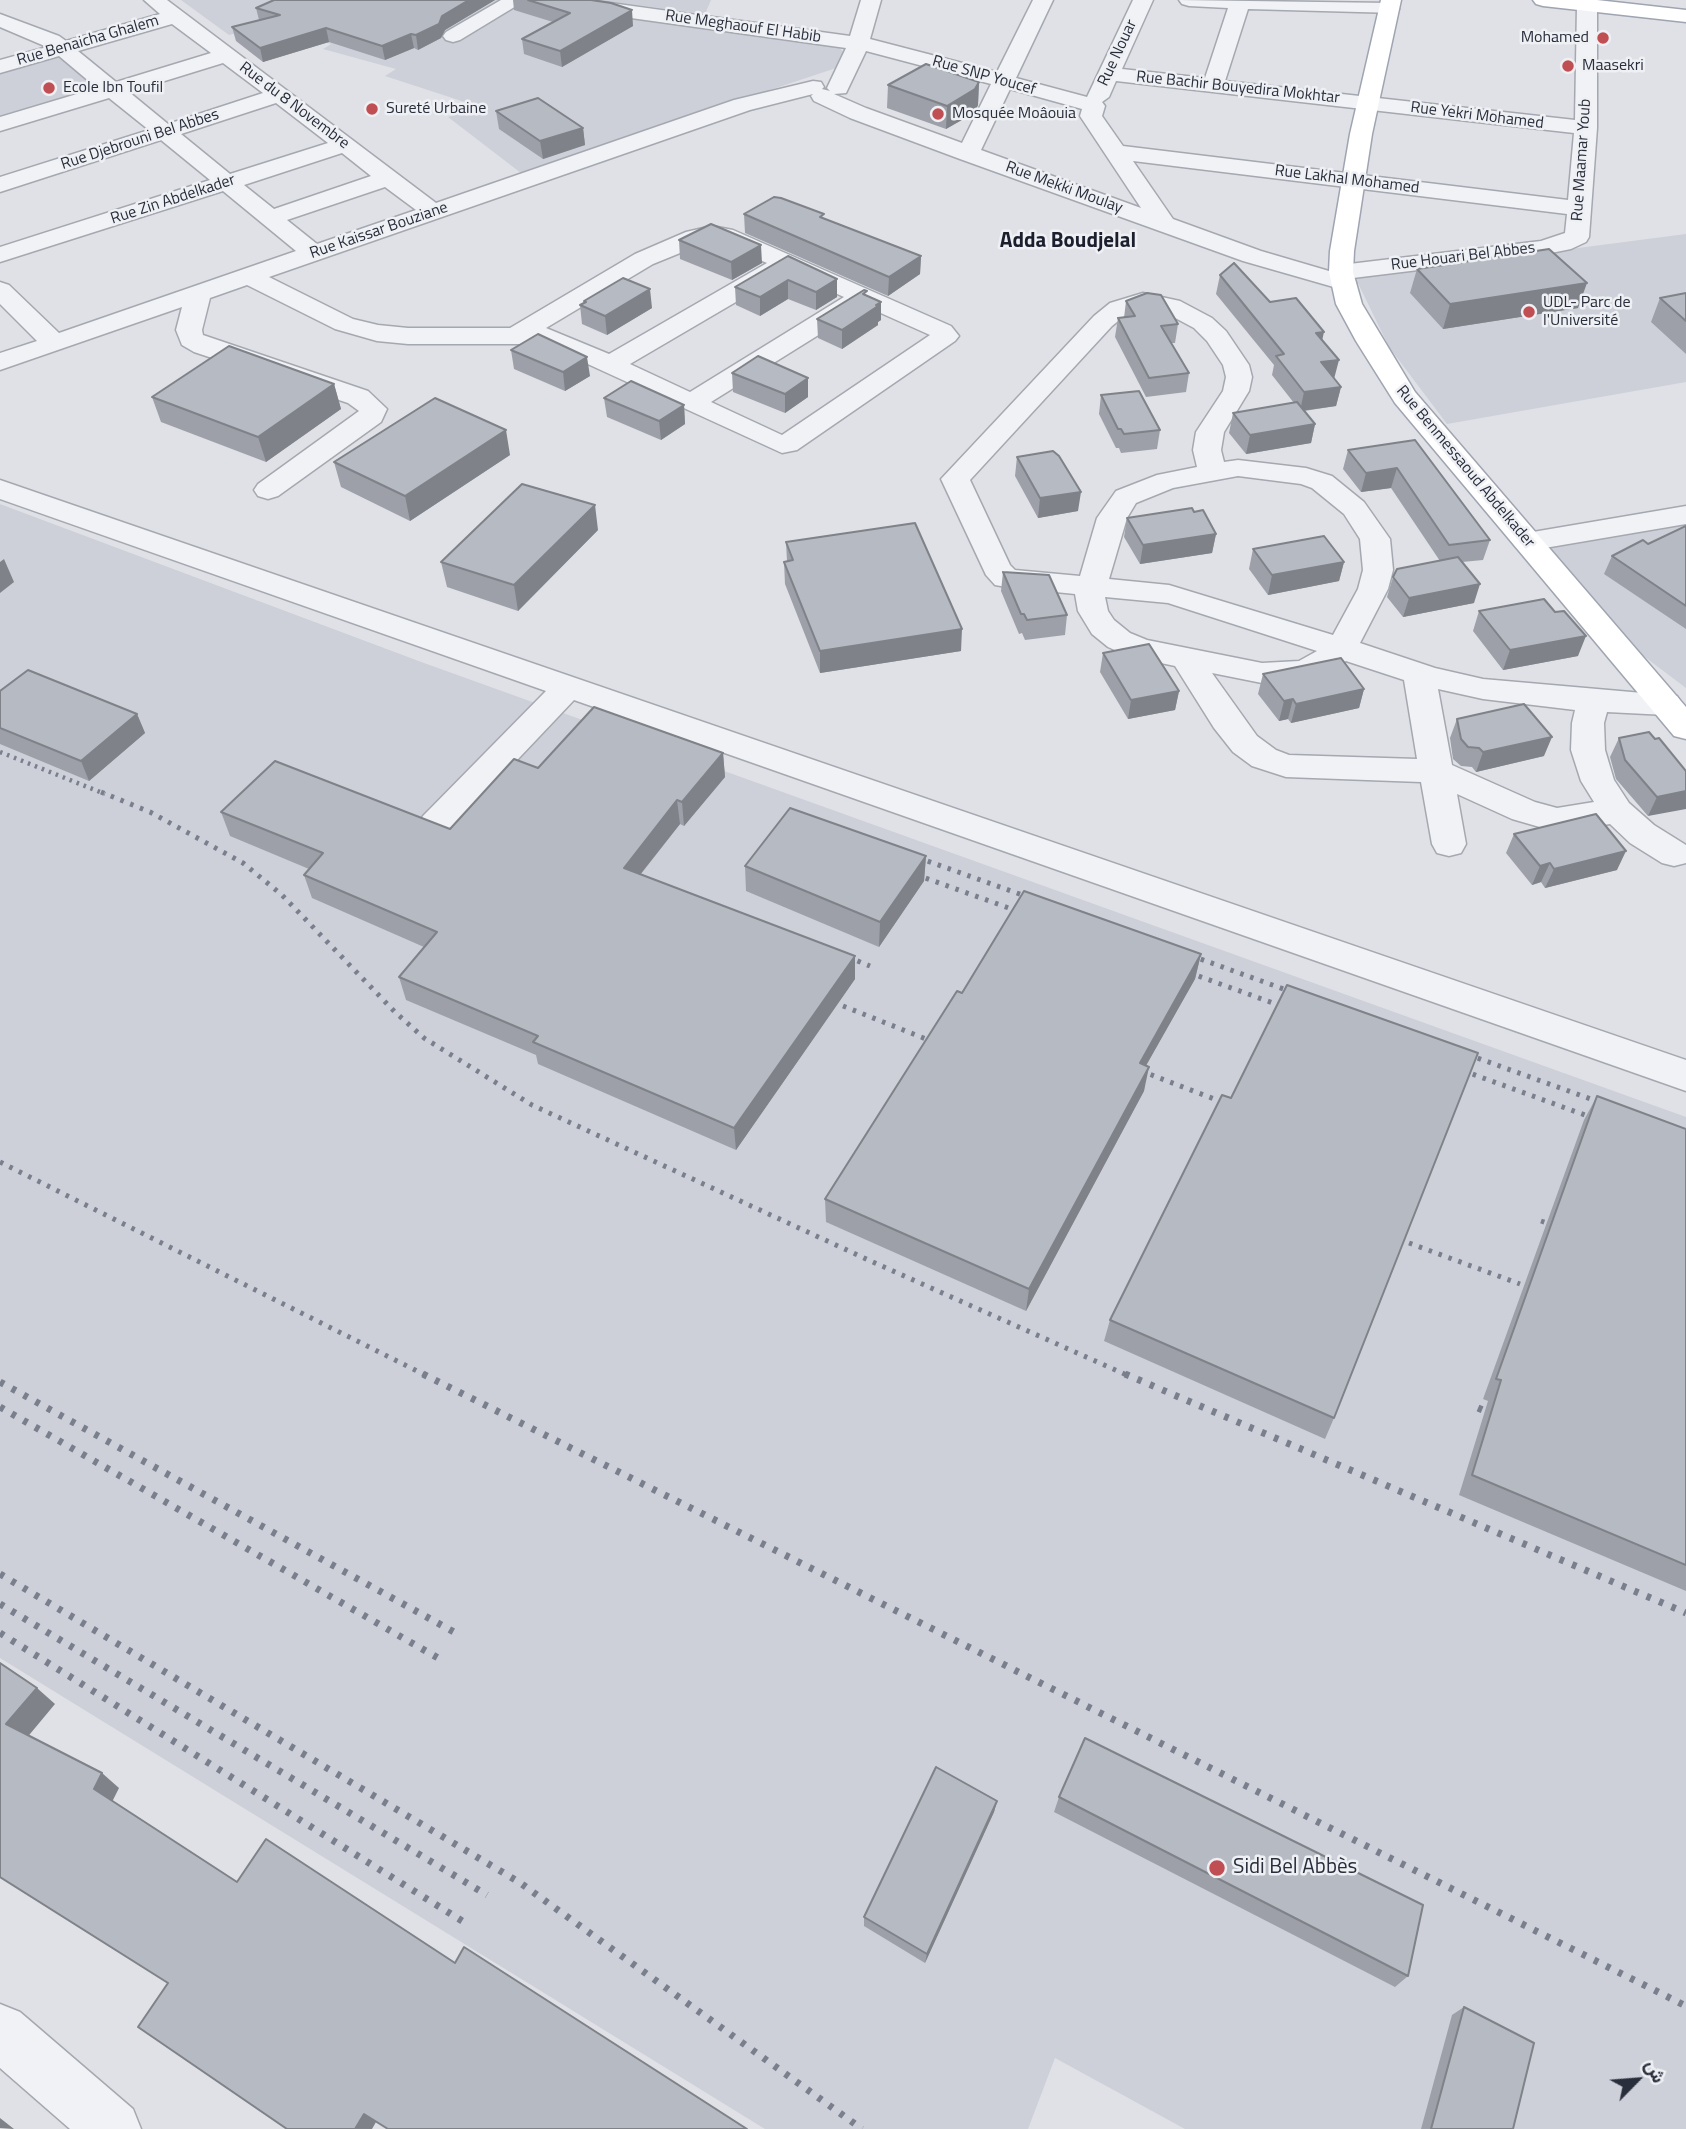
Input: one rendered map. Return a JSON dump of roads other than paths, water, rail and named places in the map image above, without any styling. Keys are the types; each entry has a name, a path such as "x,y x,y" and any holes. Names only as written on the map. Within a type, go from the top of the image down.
{"main road":[{"path":"1543,0 1686,16"},
{"name":"Rue Benmessaoud Abdelkader","path":"1390,5 1354,181 1342,277 1355,318 1405,397 1686,729"}],"street":[{"name":"Rue du 8 Novembre","path":"154,0 433,212"},
{"path":"453,36 516,0"},
{"name":"Rue Meghaouf El Habib","path":"545,0 858,43"},
{"path":"712,23 721,0"},
{"path":"824,90 849,68 871,0"},
{"path":"968,153 1043,0"},
{"name":"Rue Nouar","path":"1094,106 1143,0"},
{"path":"1189,0 1390,5"},
{"path":"1213,86 1240,1"},
{"name":"Rue Maamar Youb","path":"1578,219 1586,128 1587,5"},
{"name":"Rue Benaicha Ghalem","path":"0,67 176,16"},
{"path":"0,20 37,32 64,48 313,253"},
{"name":"Rue SNP Youcef","path":"858,43 886,48 1094,106"},
{"path":"0,124 227,55"},
{"name":"Rue Bachir Bouyedira Mokhtar","path":"1108,74 1368,103"},
{"name":"Rue Kaissar Bouziane","path":"0,362 758,100 824,90"},
{"name":"Rue Mekki Moulay","path":"824,90 876,119 1252,256 1342,277"},
{"name":"Rue Djebrouni Bel Abbes","path":"0,185 280,95"},
{"name":"Rue Yekri Mohamed","path":"1368,103 1586,128"},
{"path":"1094,106 1091,116 1164,224"},
{"name":"Rue Zin Abdelkader","path":"0,255 345,145"},
{"name":"Rue Lakhal Mohamed","path":"1116,152 1354,181 1578,219"},
{"path":"270,218 389,178"},
{"name":"Rue Houari Bel Abbes","path":"1342,277 1541,248 1577,237 1578,219"},
{"path":"251,275 263,285 344,324 377,332 408,336 548,336 773,443 786,445 946,338 942,331 724,235 704,234 644,259 517,335"},
{"path":"609,365 786,262"},
{"path":"0,290 54,343"},
{"path":"199,293 189,330 191,339 203,346 358,397 373,409 371,416 268,490"},
{"path":"691,403 862,296"},
{"path":"1212,471 1207,450 1210,432 1236,391 1239,377 1236,365 1226,347 1203,323 1171,306 1143,301 1119,308 1102,321 955,480 997,569 1004,577 1169,594 1419,674 1483,690 1594,701 1666,704"},
{"path":"1238,468 1314,478 1336,491 1366,523 1375,539 1378,570 1373,589 1341,649 1322,663 1284,674 1187,660 1139,649 1119,640 1103,627 1093,611 1090,597 1094,585 1112,518 1126,498 1167,481 1212,471 1238,468"},
{"path":"0,489 1686,1076"},
{"path":"1527,541 1686,515"},
{"path":"1187,660 1245,744 1264,758 1286,766 1310,769 1436,771 1524,811 1557,820 1617,811"},
{"path":"1419,674 1449,844"},
{"path":"435,825 568,688"},
{"path":"1594,701 1588,723 1588,750 1598,781 1617,811 1642,834 1675,853"},
{"path":"0,2032 113,2129"}],"railway":[{"path":"0,752 105,794"},
{"path":"101,792 150,812 243,863 282,895 395,1012 424,1038 532,1105 1129,1376"},
{"path":"908,854 1039,901"},
{"path":"906,871 1031,916"},
{"path":"1181,952 1303,996"},
{"path":"838,953 870,966"},
{"path":"1179,969 1295,1011"},
{"path":"843,1006 926,1039"},
{"path":"1458,1051 1613,1107"},
{"path":"1131,1067 1235,1107"},
{"path":"1453,1067 1604,1122"},
{"path":"0,1162 427,1376"},
{"path":"1541,1221 1565,1229"},
{"path":"1409,1243 1520,1284"},
{"path":"423,1374 1686,2006"},
{"path":"1125,1374 1686,1613"},
{"path":"0,1382 454,1632"},
{"path":"0,1407 445,1662"},
{"path":"1478,1408 1504,1419"},
{"path":"0,1574 519,1882 862,2129"},
{"path":"0,1604 487,1895"},
{"path":"0,1633 467,1924"}],"place":[{"name":"Mohamed","path":"1603,38"},
{"name":"Maasekri","path":"1568,66"},
{"name":"Ecole Ibn Toufil","path":"49,88"},
{"name":"Sureté Urbaine","path":"372,109"},
{"name":"Mosquée Moâouia","path":"938,114"},
{"name":"UDL- Parc de l'Université","path":"1529,312"},
{"name":"Sidi Bel Abbès","path":"1217,1868"}],"district":[{"name":"Adda Boudjelal","path":"1068,242"}]}
